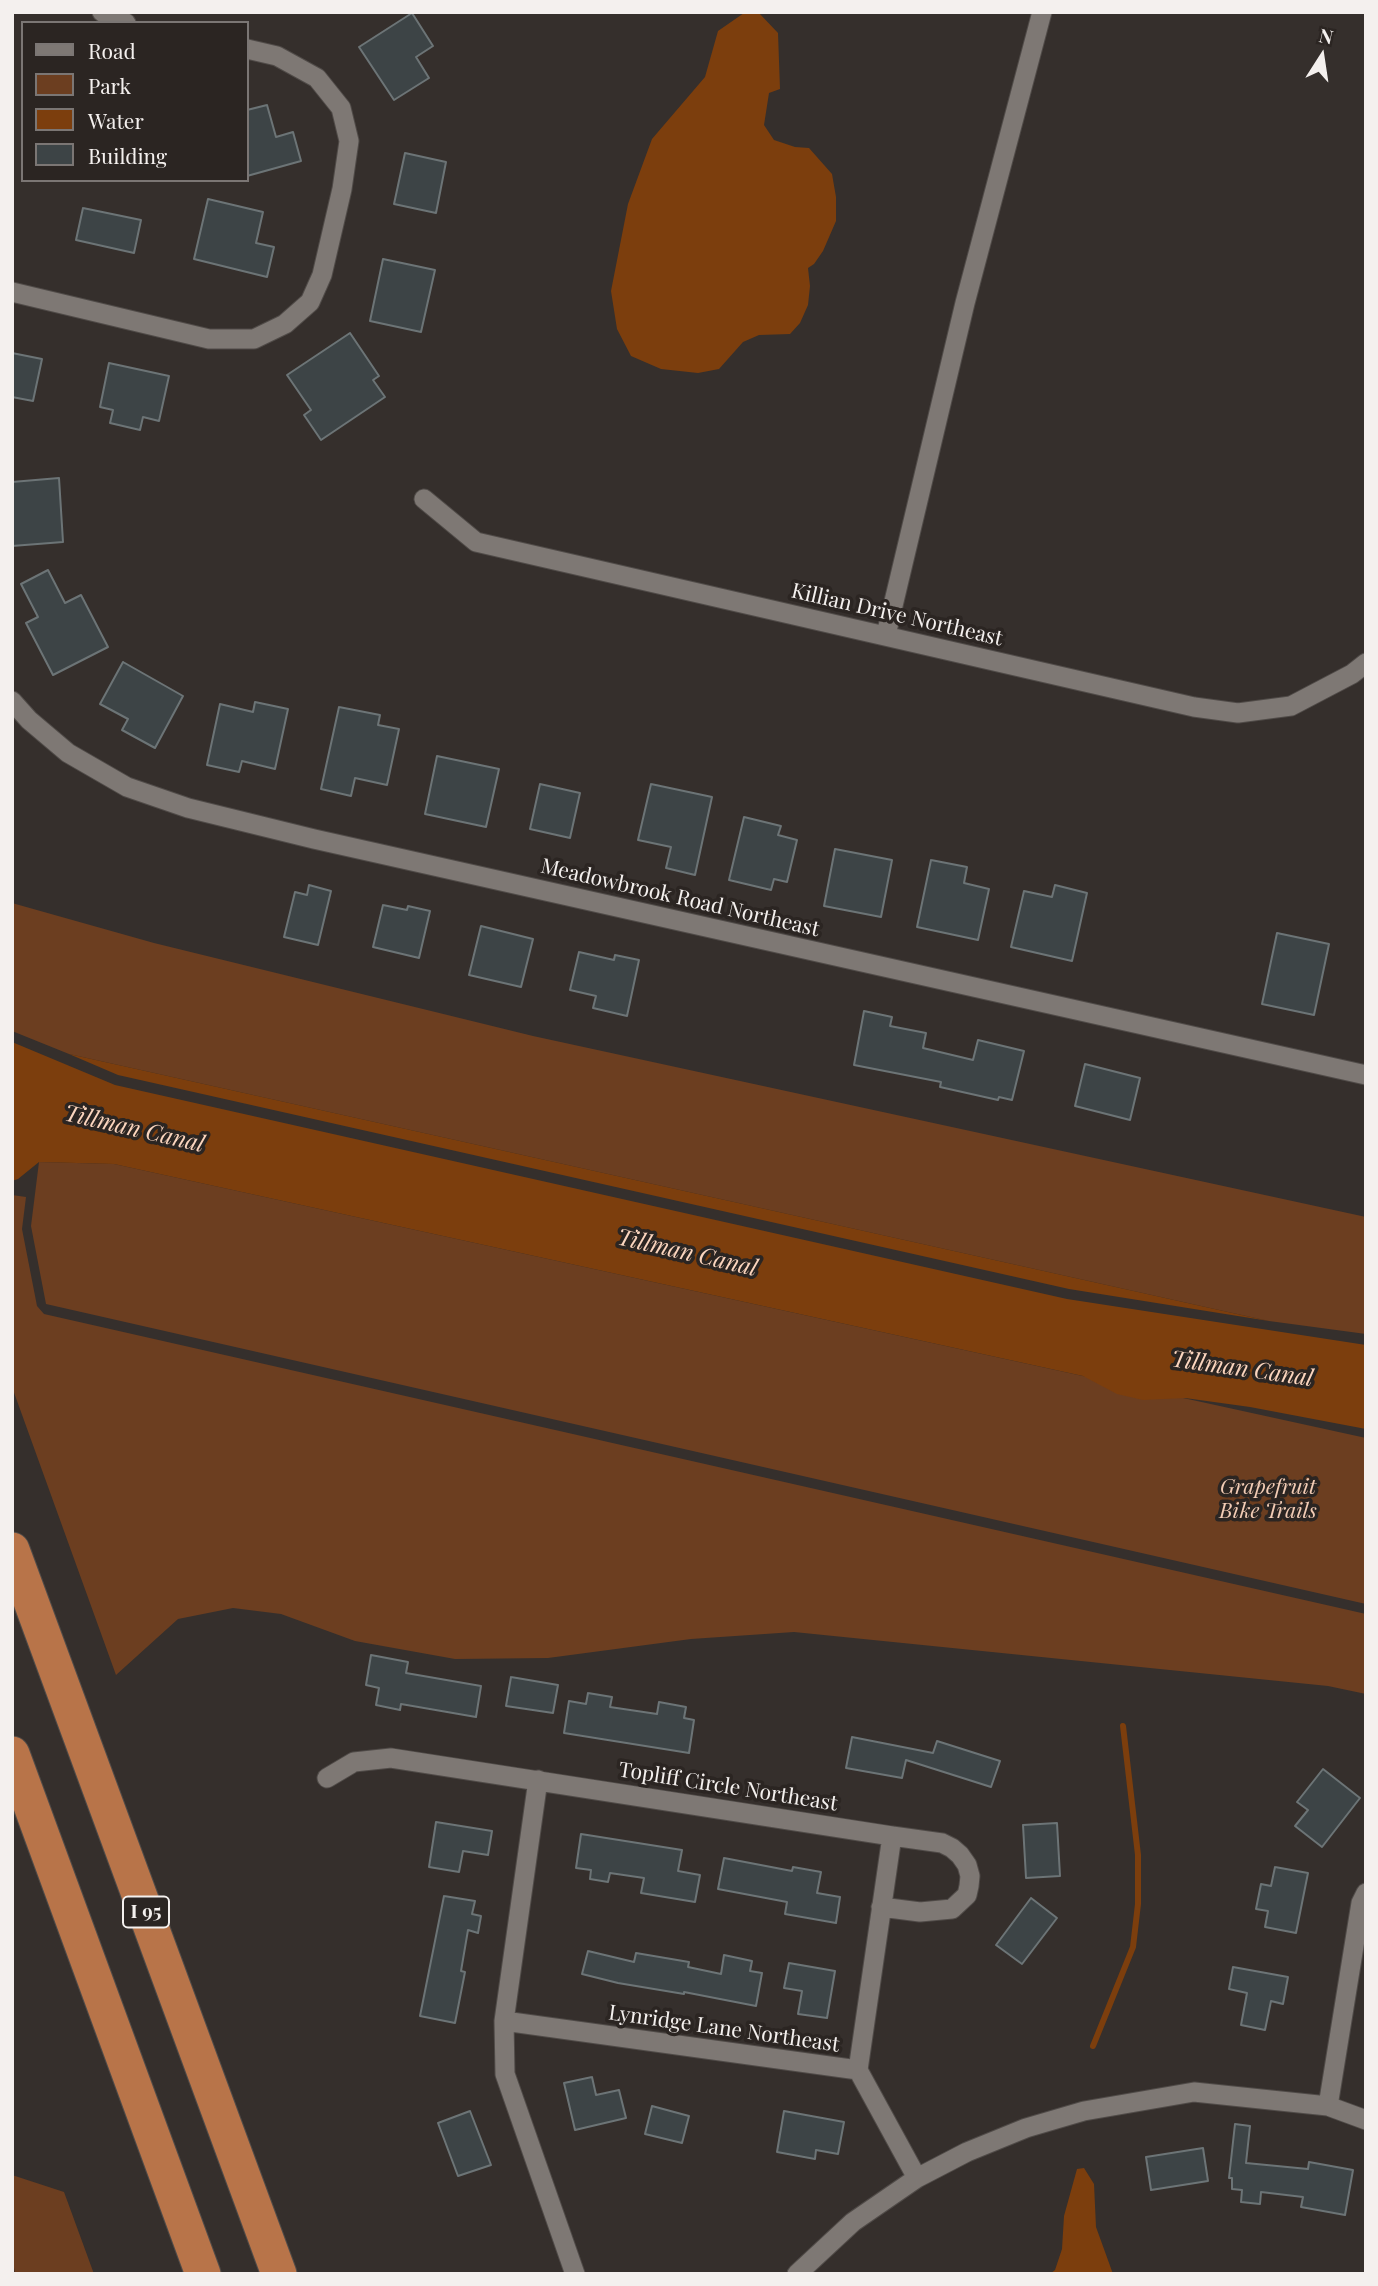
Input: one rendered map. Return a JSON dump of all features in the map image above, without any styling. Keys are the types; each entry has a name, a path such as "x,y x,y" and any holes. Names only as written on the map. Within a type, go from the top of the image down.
{"highway":[{"name":"I 95","path":"12,1550 279,2274"},
{"path":"12,1754 203,2274"}],"street":[{"path":"102,12 122,21"},
{"path":"886,635 965,303 1042,12"},
{"path":"12,292 209,339 254,339 285,324 310,302 322,275 342,189 349,141 341,107 317,78 277,56 248,49"},
{"name":"Killian Drive Northeast","path":"424,499 476,542 1194,707 1238,713 1291,706 1352,674 1366,663"},
{"name":"Meadowbrook Road Northeast","path":"12,701 29,720 68,753 127,787 188,808 328,842 1366,1075"},
{"name":"Topliff Circle Northeast","path":"327,1778 354,1762 391,1758 892,1836"},
{"path":"538,1780 504,2021 505,2074 575,2274"},
{"path":"858,2070 881,1907 892,1836 942,1843 960,1855 967,1866 970,1876 967,1895 952,1909 920,1912 881,1907"},
{"path":"1328,2106 1360,1903 1366,1893"},
{"name":"Lynridge Lane Northeast","path":"504,2021 858,2070 917,2178"},
{"path":"797,2274 853,2222 917,2178 967,2152 1026,2128 1084,2111 1194,2092 1328,2106 1366,2120"}],"green space":[{"path":"12,903 154,943 533,1036 1366,1217 1366,1334 1269,1321 69,1054 12,1031"},
{"name":"Grapefruit Bike Trails","path":"39,1162 114,1164 1366,1438 1366,1604 46,1304 31,1226"},
{"path":"12,1195 26,1197 22,1229 37,1306 44,1314 1366,1614 1366,1694 1328,1686 794,1632 691,1639 548,1658 455,1659 355,1641 281,1614 233,1608 178,1619 116,1675 12,1387"},
{"path":"12,2175 64,2192 94,2274 15,2274 12,2255"}],"water":[{"path":"744,13 759,13 778,33 780,89 769,93 764,125 774,140 795,147 809,148 832,174 836,221 823,251 808,268 808,305 800,323 790,334 759,335 743,342 719,369 698,373 661,369 631,356 617,329 611,291 628,204 652,139 705,77 718,31"},
{"name":"Tillman Canal","path":"12,1042 115,1085 1067,1299 1366,1345 1366,1429 1250,1407 1185,1398 1143,1400 1117,1394 1083,1376 114,1164 39,1162 12,1181"},
{"path":"69,1054 1269,1321 1069,1289 118,1075"},
{"path":"1084,2168 1094,2184 1096,2227 1113,2274 1050,2274 1055,2270 1062,2249 1064,2216 1077,2169"}],"building":[{"path":"412,13 433,46 416,57 429,78 394,100 359,47"},
{"path":"267,105 276,137 293,132 301,161 248,176 248,110"},
{"path":"405,153 446,162 436,213 394,204"},
{"path":"208,199 263,212 256,243 274,247 267,277 194,259"},
{"path":"83,208 141,220 134,253 76,240"},
{"path":"383,259 435,270 421,332 370,321"},
{"path":"350,333 379,376 373,380 385,397 321,440 304,415 311,410 287,375"},
{"path":"12,353 42,359 33,401 12,397"},
{"path":"109,363 169,376 159,421 143,417 140,430 110,423 113,410 100,407"},
{"path":"59,478 63,542 12,546 12,482"},
{"path":"48,570 65,603 81,595 108,647 53,675 26,623 38,617 21,584"},
{"path":"123,662 183,696 155,748 122,730 128,719 100,704"},
{"path":"255,702 288,709 275,769 242,761 239,772 207,765 220,704 253,712"},
{"path":"339,707 380,715 378,725 399,729 387,785 355,778 351,796 321,789"},
{"path":"437,756 499,769 486,827 425,814"},
{"path":"540,784 580,793 570,838 530,829"},
{"path":"651,784 712,797 695,875 666,868 671,847 638,840"},
{"path":"744,817 781,826 778,835 797,840 787,882 774,879 771,890 729,880"},
{"path":"835,849 892,860 881,917 824,906"},
{"path":"931,860 967,867 964,883 989,889 978,940 917,927"},
{"path":"309,885 331,891 318,945 284,937 295,892 307,895"},
{"path":"1055,885 1087,893 1072,961 1011,947 1024,891 1052,897"},
{"path":"383,905 407,910 408,906 430,911 419,958 373,947"},
{"path":"481,926 533,939 521,987 469,975"},
{"path":"1277,933 1329,944 1314,1015 1262,1004"},
{"path":"579,952 614,960 615,955 639,960 627,1016 593,1008 596,996 570,990"},
{"path":"864,1011 892,1017 890,1026 926,1033 923,1048 973,1060 978,1040 1024,1051 1012,1100 999,1097 998,1100 940,1087 941,1082 854,1065"},
{"path":"1085,1064 1140,1078 1130,1120 1075,1106"},
{"path":"371,1655 408,1662 406,1673 481,1686 476,1717 401,1704 400,1710 376,1705 379,1688 366,1685"},
{"path":"511,1677 558,1685 553,1713 506,1706"},
{"path":"588,1693 612,1697 610,1707 657,1714 659,1702 686,1707 684,1718 694,1720 689,1753 564,1733 569,1701 586,1704"},
{"path":"852,1737 933,1753 937,1741 1000,1761 991,1787 906,1760 902,1778 846,1768"},
{"path":"1323,1769 1360,1798 1322,1847 1295,1826 1308,1810 1297,1802"},
{"path":"436,1822 492,1831 488,1855 463,1851 459,1872 429,1867"},
{"path":"1057,1823 1060,1876 1026,1878 1023,1825"},
{"path":"581,1834 682,1850 678,1871 700,1875 695,1902 641,1893 644,1878 610,1873 608,1882 590,1879 591,1870 576,1868"},
{"path":"724,1858 792,1871 793,1867 821,1872 817,1893 840,1897 836,1923 785,1914 787,1902 718,1889"},
{"path":"1275,1867 1308,1873 1296,1933 1265,1927 1268,1911 1256,1909 1261,1884 1271,1886"},
{"path":"444,1896 475,1901 472,1914 481,1916 478,1933 468,1930 461,1971 465,1972 455,2023 420,2016"},
{"path":"1031,1898 1057,1918 1022,1964 996,1945"},
{"path":"588,1951 634,1962 636,1953 689,1962 688,1967 721,1974 724,1955 752,1961 750,1971 762,1973 756,2006 618,1983 582,1974"},
{"path":"789,1963 835,1971 827,2018 798,2014 802,1991 784,1988"},
{"path":"1233,1967 1288,1977 1283,2004 1271,2001 1265,2030 1241,2025 1247,1993 1229,1989"},
{"path":"592,2077 596,2095 619,2090 626,2118 575,2130 564,2083"},
{"path":"652,2106 689,2116 682,2143 645,2134"},
{"path":"470,2111 491,2165 458,2176 438,2123"},
{"path":"784,2111 844,2122 838,2154 816,2150 815,2159 777,2152"},
{"path":"1235,2124 1250,2126 1246,2163 1308,2169 1309,2162 1353,2170 1345,2215 1301,2207 1303,2197 1261,2192 1260,2204 1241,2202 1242,2190 1232,2189 1232,2178 1229,2178"},
{"path":"1203,2148 1208,2181 1151,2190 1146,2157"}],"waterway":[{"path":"1093,2046 1133,1947 1138,1904 1138,1855 1123,1726"}]}
